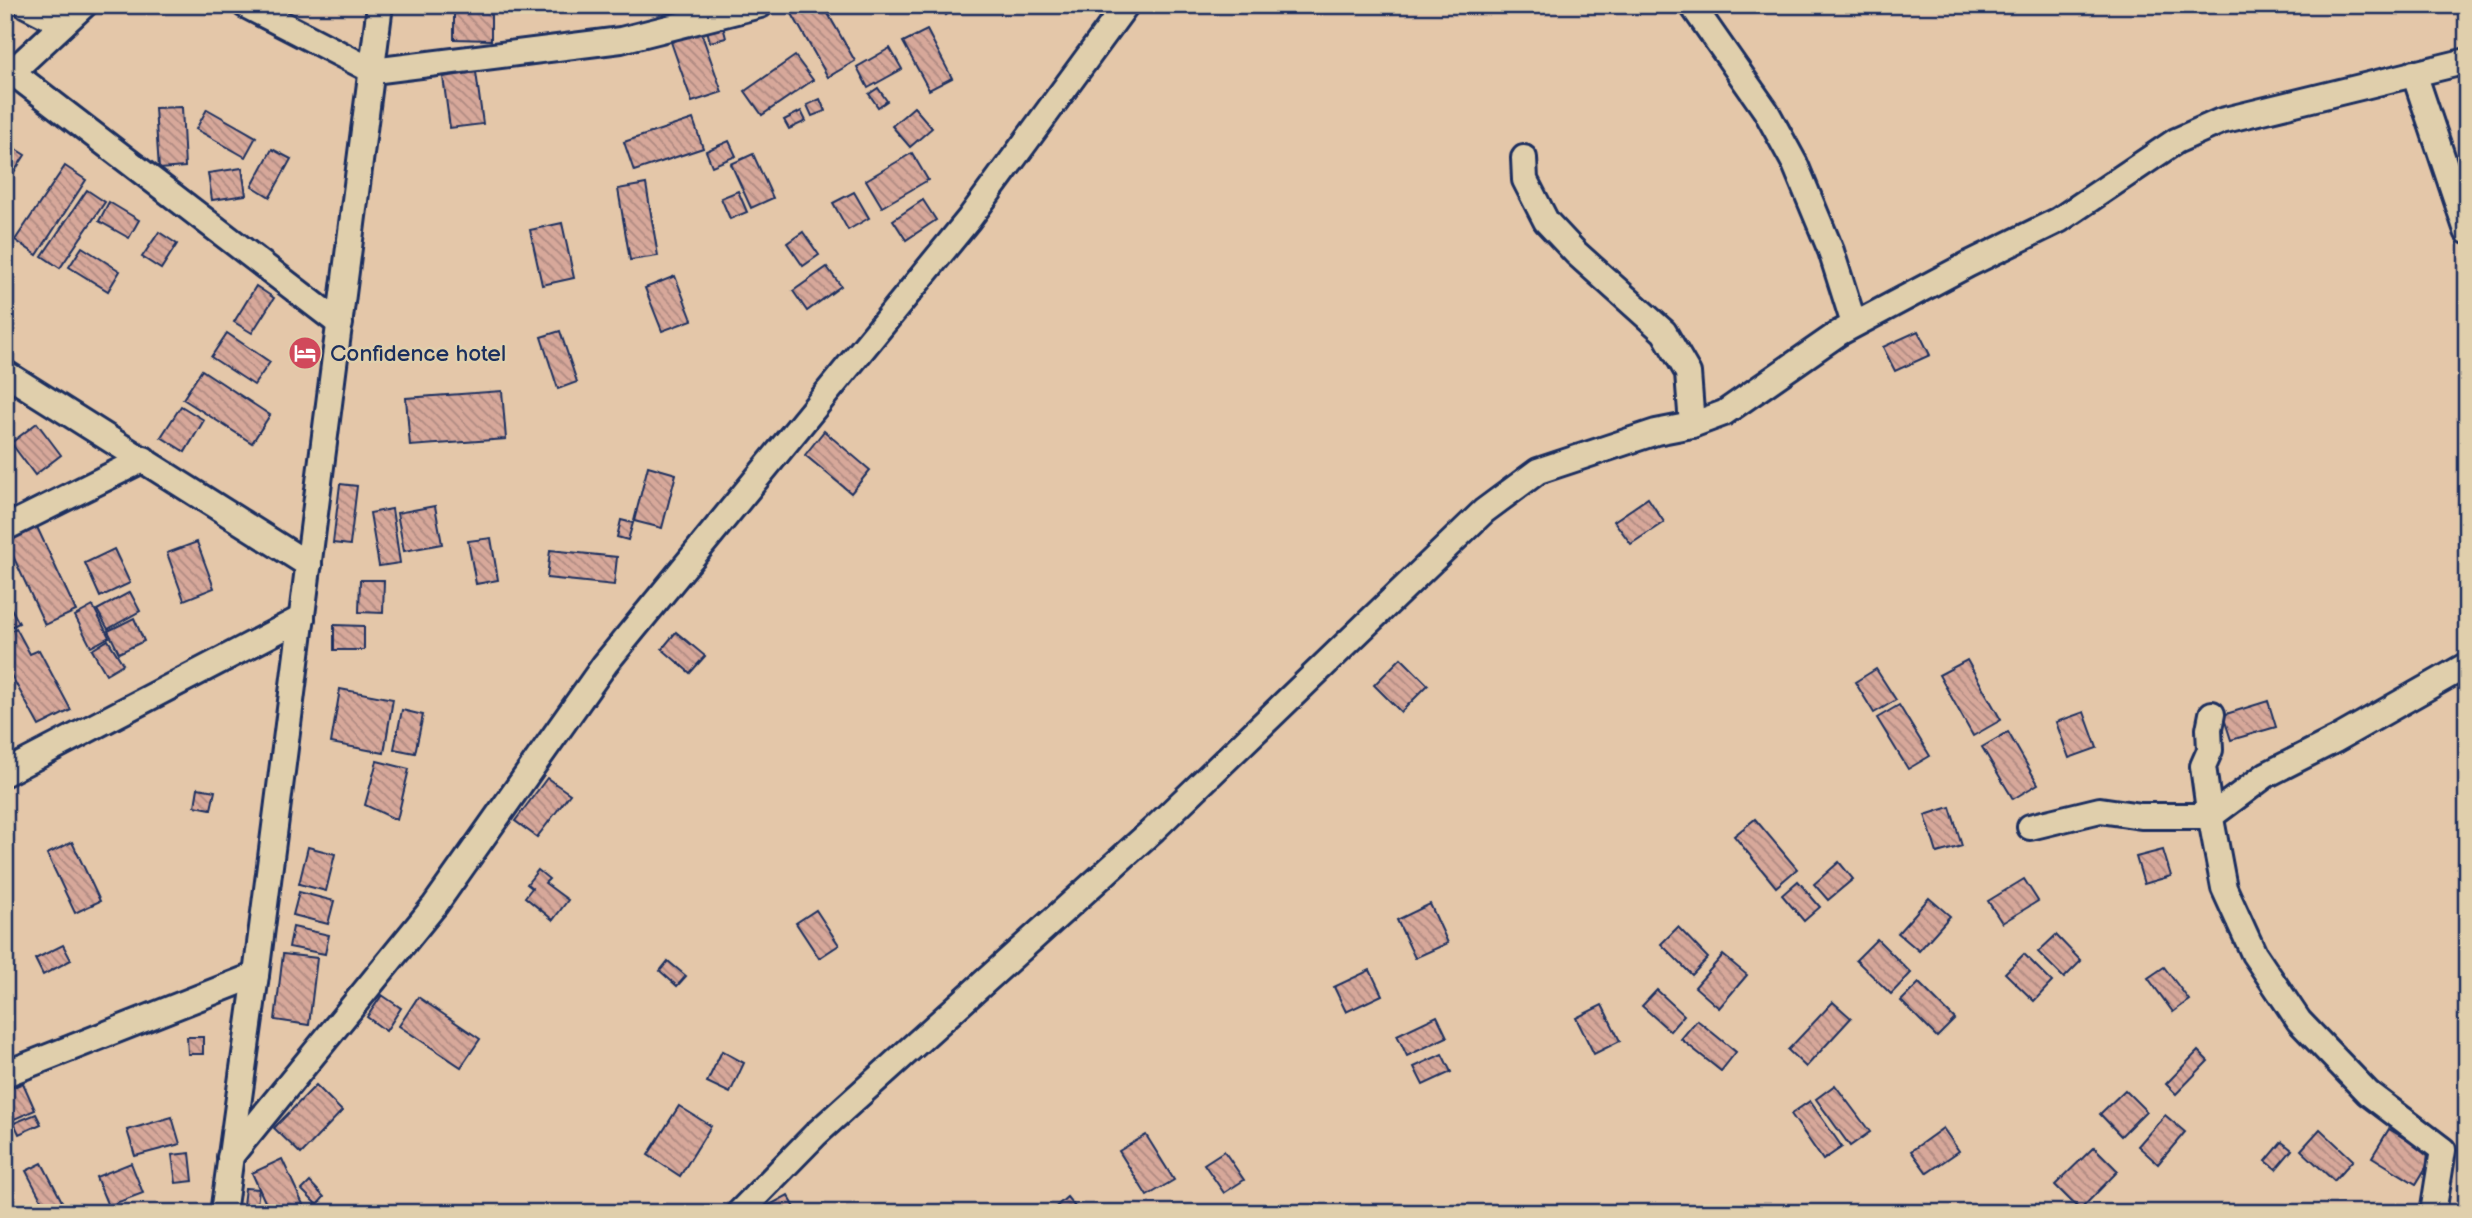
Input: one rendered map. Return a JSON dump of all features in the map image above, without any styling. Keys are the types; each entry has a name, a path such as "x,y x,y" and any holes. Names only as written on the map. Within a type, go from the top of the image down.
{"street":[{"path":"26,5 63,24"},
{"path":"85,5 9,73 340,324"},
{"path":"244,5 373,71 621,40 760,5"},
{"path":"223,1213 380,5"},
{"path":"230,1157 435,905 605,664 969,219 1126,5"},
{"path":"1692,5 1766,111 1795,164 1831,251 1854,324"},
{"path":"739,1213 816,1135 1154,829 1484,511 1538,471 1656,432 1692,425 1724,413 1854,324 2059,220 2176,141 2221,121 2467,61"},
{"path":"2414,73 2467,231"},
{"path":"1524,158 1525,180 1546,221 1576,253 1664,332 1688,373 1692,425"},
{"path":"5,373 309,565"},
{"path":"5,528 144,459"},
{"path":"7,766 302,618"},
{"path":"2030,827 2100,810 2140,816 2211,817 2266,775 2335,740 2467,665"},
{"path":"2211,714 2208,729 2210,750 2203,765 2211,817 2224,888 2253,954 2299,1021 2368,1093 2443,1150 2433,1213"},
{"path":"5,1074 256,975"}],"building":[{"path":"454,5 491,5 491,40 454,39"},
{"path":"803,5 823,5 855,61 828,77 791,12"},
{"path":"939,5 960,5 946,15"},
{"path":"722,22 726,38 710,42 706,26"},
{"path":"927,30 952,78 929,90 903,42"},
{"path":"701,32 722,92 692,102 671,42"},
{"path":"890,48 902,69 868,88 857,67"},
{"path":"795,56 813,80 762,115 745,91"},
{"path":"476,72 483,124 450,128 443,77"},
{"path":"878,88 887,101 878,107 869,94"},
{"path":"820,99 825,111 812,116 807,105"},
{"path":"182,107 185,167 159,169 155,108"},
{"path":"914,107 932,128 910,147 892,126"},
{"path":"207,109 256,137 245,157 196,129"},
{"path":"801,111 806,121 789,129 784,120"},
{"path":"693,119 703,148 634,171 624,142"},
{"path":"729,141 736,156 712,166 706,151"},
{"path":"5,144 25,155 5,186"},
{"path":"272,149 291,159 270,197 252,186"},
{"path":"912,153 928,180 882,207 866,180"},
{"path":"753,154 773,198 751,208 731,164"},
{"path":"65,166 86,180 37,255 15,240"},
{"path":"242,168 246,195 212,200 208,173"},
{"path":"646,184 658,256 630,260 618,189"},
{"path":"87,190 105,202 60,268 42,256"},
{"path":"738,191 747,212 730,219 721,198"},
{"path":"854,192 869,218 848,230 833,203"},
{"path":"923,200 936,220 906,240 893,220"},
{"path":"109,202 139,220 129,238 99,221"},
{"path":"562,223 574,278 542,285 530,230"},
{"path":"159,232 177,244 161,269 142,257"},
{"path":"803,232 819,255 803,266 787,243"},
{"path":"82,247 120,271 108,291 69,267"},
{"path":"827,267 841,286 807,311 793,291"},
{"path":"675,276 692,320 662,331 645,288"},
{"path":"256,286 274,298 252,333 234,322"},
{"path":"560,331 577,382 558,389 541,337"},
{"path":"1918,331 1930,355 1895,371 1883,347"},
{"path":"227,333 270,362 254,385 211,357"},
{"path":"202,370 270,415 252,443 183,399"},
{"path":"502,391 506,439 410,446 406,398"},
{"path":"181,406 204,420 185,452 161,437"},
{"path":"37,423 61,455 35,475 11,443"},
{"path":"824,431 870,470 851,493 805,455"},
{"path":"648,466 676,474 662,528 634,521"},
{"path":"340,484 357,486 350,545 333,543"},
{"path":"1648,498 1664,522 1631,544 1614,521"},
{"path":"435,506 442,544 404,551 397,513"},
{"path":"392,509 400,563 379,566 370,513"},
{"path":"621,520 633,523 628,540 617,537"},
{"path":"37,527 76,611 45,625 6,541"},
{"path":"491,538 498,580 476,584 468,541"},
{"path":"197,542 214,588 184,600 167,553"},
{"path":"114,549 130,583 100,597 85,563"},
{"path":"550,550 617,557 614,585 547,578"},
{"path":"360,580 384,580 383,613 359,612"},
{"path":"130,592 140,611 108,629 97,610"},
{"path":"5,597 19,623 5,630"},
{"path":"93,606 109,637 91,647 75,616"},
{"path":"134,618 144,641 119,653 108,631"},
{"path":"334,625 364,626 364,650 334,650"},
{"path":"16,628 30,654 39,650 71,710 39,726 5,664 5,634"},
{"path":"676,632 705,656 690,673 662,649"},
{"path":"108,640 123,664 106,674 92,650"},
{"path":"1401,658 1428,685 1401,712 1374,685"},
{"path":"1967,660 2001,720 1973,736 1939,675"},
{"path":"1876,669 1896,700 1874,713 1855,682"},
{"path":"340,689 393,699 384,753 331,743"},
{"path":"2268,701 2276,727 2231,740 2223,715"},
{"path":"1899,705 1930,756 1908,769 1877,718"},
{"path":"402,710 423,715 415,753 394,749"},
{"path":"2084,712 2097,748 2069,758 2056,722"},
{"path":"2008,732 2038,784 2013,799 1982,747"},
{"path":"377,761 409,769 397,820 365,805"},
{"path":"547,778 570,794 537,837 515,821"},
{"path":"198,788 215,791 211,809 195,806"},
{"path":"1950,807 1962,846 1937,853 1925,815"},
{"path":"1755,819 1797,869 1776,887 1734,836"},
{"path":"72,842 100,901 75,913 47,854"},
{"path":"308,847 335,854 326,891 299,884"},
{"path":"2163,850 2171,876 2144,884 2136,857"},
{"path":"1839,862 1853,879 1828,900 1814,884"},
{"path":"538,870 549,879 545,883 568,900 553,920 525,897 532,888 527,884"},
{"path":"2024,879 2038,901 2002,923 1988,901"},
{"path":"1798,881 1820,907 1804,921 1782,895"},
{"path":"299,892 334,901 328,924 293,915"},
{"path":"1929,898 1950,916 1919,951 1898,933"},
{"path":"1430,904 1448,943 1415,958 1397,920"},
{"path":"816,910 839,945 819,958 796,923"},
{"path":"293,927 329,935 325,954 289,947"},
{"path":"1678,927 1708,958 1692,975 1661,944"},
{"path":"2056,935 2081,961 2064,978 2038,952"},
{"path":"1877,939 1911,973 1891,994 1856,960"},
{"path":"63,945 71,960 43,975 35,959"},
{"path":"283,954 317,958 309,1025 275,1020"},
{"path":"2024,954 2052,982 2034,1001 2005,973"},
{"path":"1723,955 1747,975 1719,1008 1695,987"},
{"path":"668,961 686,976 677,986 660,971"},
{"path":"2164,967 2189,1000 2173,1012 2148,978"},
{"path":"1370,970 1382,995 1346,1012 1334,987"},
{"path":"1919,983 1955,1019 1937,1037 1901,1001"},
{"path":"1657,990 1684,1015 1670,1031 1642,1006"},
{"path":"382,995 401,1008 386,1031 367,1017"},
{"path":"418,997 480,1039 461,1067 399,1026"},
{"path":"1833,1002 1851,1018 1806,1067 1788,1050"},
{"path":"1602,1005 1620,1041 1594,1054 1576,1018"},
{"path":"1437,1016 1447,1037 1407,1056 1397,1035"},
{"path":"1697,1020 1736,1052 1721,1071 1681,1039"},
{"path":"187,1037 203,1037 203,1054 188,1054"},
{"path":"722,1051 744,1063 730,1093 707,1082"},
{"path":"2198,1051 2208,1061 2176,1094 2166,1084"},
{"path":"1442,1054 1451,1072 1423,1085 1414,1067"},
{"path":"23,1083 35,1110 12,1120 5,1102 5,1091"},
{"path":"316,1085 342,1111 301,1154 274,1128"},
{"path":"1835,1085 1870,1132 1850,1146 1816,1099"},
{"path":"2125,1090 2146,1111 2121,1136 2100,1114"},
{"path":"1810,1101 1842,1147 1823,1160 1791,1114"},
{"path":"679,1106 711,1126 680,1176 648,1155"},
{"path":"36,1114 41,1124 19,1134 14,1123"},
{"path":"2165,1115 2185,1132 2158,1164 2138,1146"},
{"path":"172,1117 180,1144 135,1156 127,1130"},
{"path":"1943,1128 1959,1151 1927,1173 1911,1151"},
{"path":"2320,1129 2353,1160 2334,1181 2301,1150"},
{"path":"2389,1129 2433,1156 2416,1184 2372,1157"},
{"path":"1146,1135 1174,1180 1147,1196 1119,1151"},
{"path":"2282,1142 2292,1150 2276,1169 2266,1161"},
{"path":"2094,1147 2118,1171 2080,1210 2055,1185"},
{"path":"1224,1151 1244,1180 1224,1193 1204,1164"},
{"path":"190,1153 193,1181 176,1183 172,1155"},
{"path":"282,1159 307,1213 270,1213 252,1173"},
{"path":"42,1163 68,1213 48,1213 26,1171"},
{"path":"131,1163 143,1193 108,1206 96,1177"},
{"path":"310,1182 324,1197 317,1205 302,1190"},
{"path":"245,1188 259,1189 256,1213 242,1213"},
{"path":"788,1195 798,1213 772,1213 768,1206"},
{"path":"1067,1197 1080,1213 1050,1213 1050,1212"}],"place":[{"name":"Confidence hotel","path":"305,353"}]}
